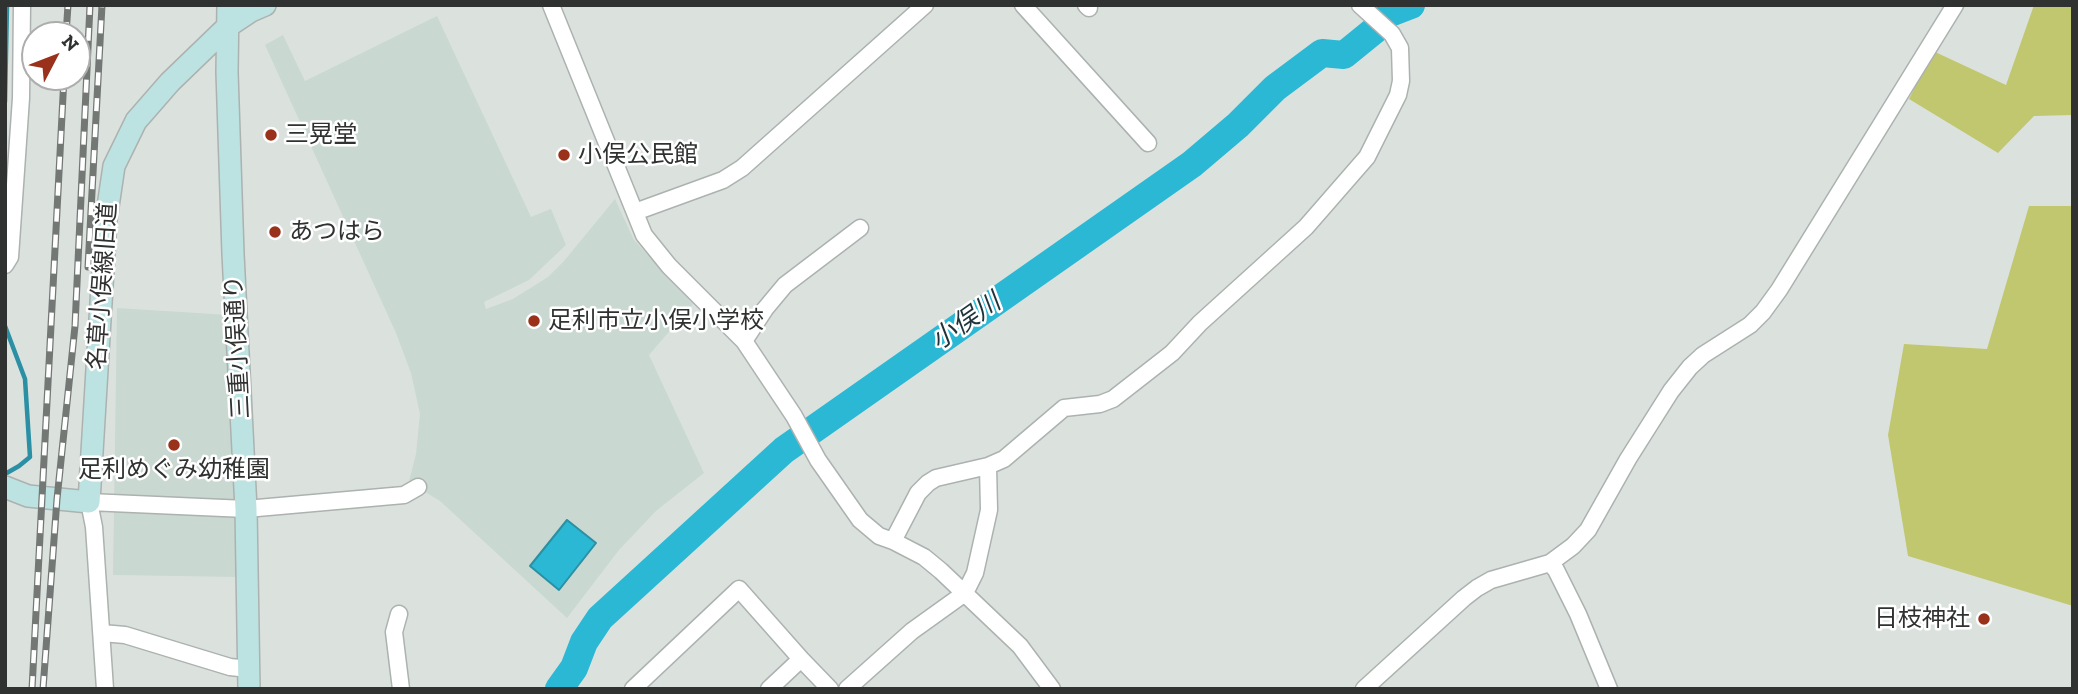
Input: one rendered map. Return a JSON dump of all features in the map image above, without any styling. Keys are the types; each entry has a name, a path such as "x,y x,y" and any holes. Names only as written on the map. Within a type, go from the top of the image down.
{"main road":[{"name":"名草小俣線旧道","path":"89,502 106,219 114,166 128,135 147,107 228,16 240,17 265,5"},
{"name":"三重小俣通り","path":"228,16 233,241 246,509 249,679"},
{"path":"5,486 28,496 89,502"}],"street":[{"path":"5,265 10,257 21,98 22,5"},
{"path":"551,5 644,234 669,266 744,341 794,415 818,460 860,520 879,536 924,557 965,593 1020,646 1052,689"},
{"path":"635,212 723,180 742,168 925,5"},
{"path":"1023,5 1148,143"},
{"path":"893,541 918,493 928,483 948,474 959,474 988,466 1013,454 1064,408 1100,404 1129,388 1172,353 1200,323 1306,227 1367,157 1398,95 1401,80 1400,48 1388,31 1360,5"},
{"path":"1364,689 1477,588 1491,580 1550,563 1573,546 1588,530 1671,391 1690,367 1703,355 1750,325 1763,312 1955,5"},
{"path":"744,341 785,285 860,228"},
{"path":"847,689 912,631 965,593 975,573 989,510 988,466"},
{"path":"105,689 94,527 89,502 246,509 404,495 418,487"},
{"path":"1550,563 1578,614 1609,689"},
{"path":"633,689 739,589 830,689"},
{"path":"399,614 394,632 401,689"},
{"path":"102,633 125,635 230,667 249,679"},
{"path":"769,689 800,659"}],"shaded area":[{"name":"足利市立小俣小学校","path":"437,16 531,217 551,209 566,245 529,280 484,302 486,309 513,299 548,277 615,199 634,240 693,304 649,355 704,473 656,511 619,550 567,618 440,501 409,482 416,454 420,414 411,373 396,333 265,45 283,35 305,81"},
{"name":"足利めぐみ幼稚園","path":"117,308 229,315 239,577 113,575"}],"green space":[{"path":"2034,5 2073,5 2073,115 2034,116 1998,153 1909,99 1933,51 2006,85"},
{"path":"2029,206 2073,206 2073,606 1908,556 1888,435 1904,344 1987,349"}],"water":[{"path":"567,520 596,543 559,590 530,566"}],"waterway":[{"path":"5,102 7,5"},
{"name":"小俣川","path":"559,689 574,668 584,642 600,618 784,450 1192,164 1238,125 1275,88 1322,53 1344,55 1376,29 1385,15 1411,5"},
{"path":"5,326 25,379 30,457 5,474"}],"railway":[{"path":"67,21 68,5"},
{"path":"43,689 57,499 75,326 90,5"},
{"path":"88,267 102,5"},
{"path":"32,689 63,91"}],"place":[{"name":"三晃堂","path":"271,135"},
{"name":"小俣公民館","path":"564,155"},
{"name":"あつはら","path":"275,232"},
{"name":"足利市立小俣小学校","path":"534,321"},
{"name":"足利めぐみ幼稚園","path":"174,445"},
{"name":"日枝神社","path":"1984,619"}]}
